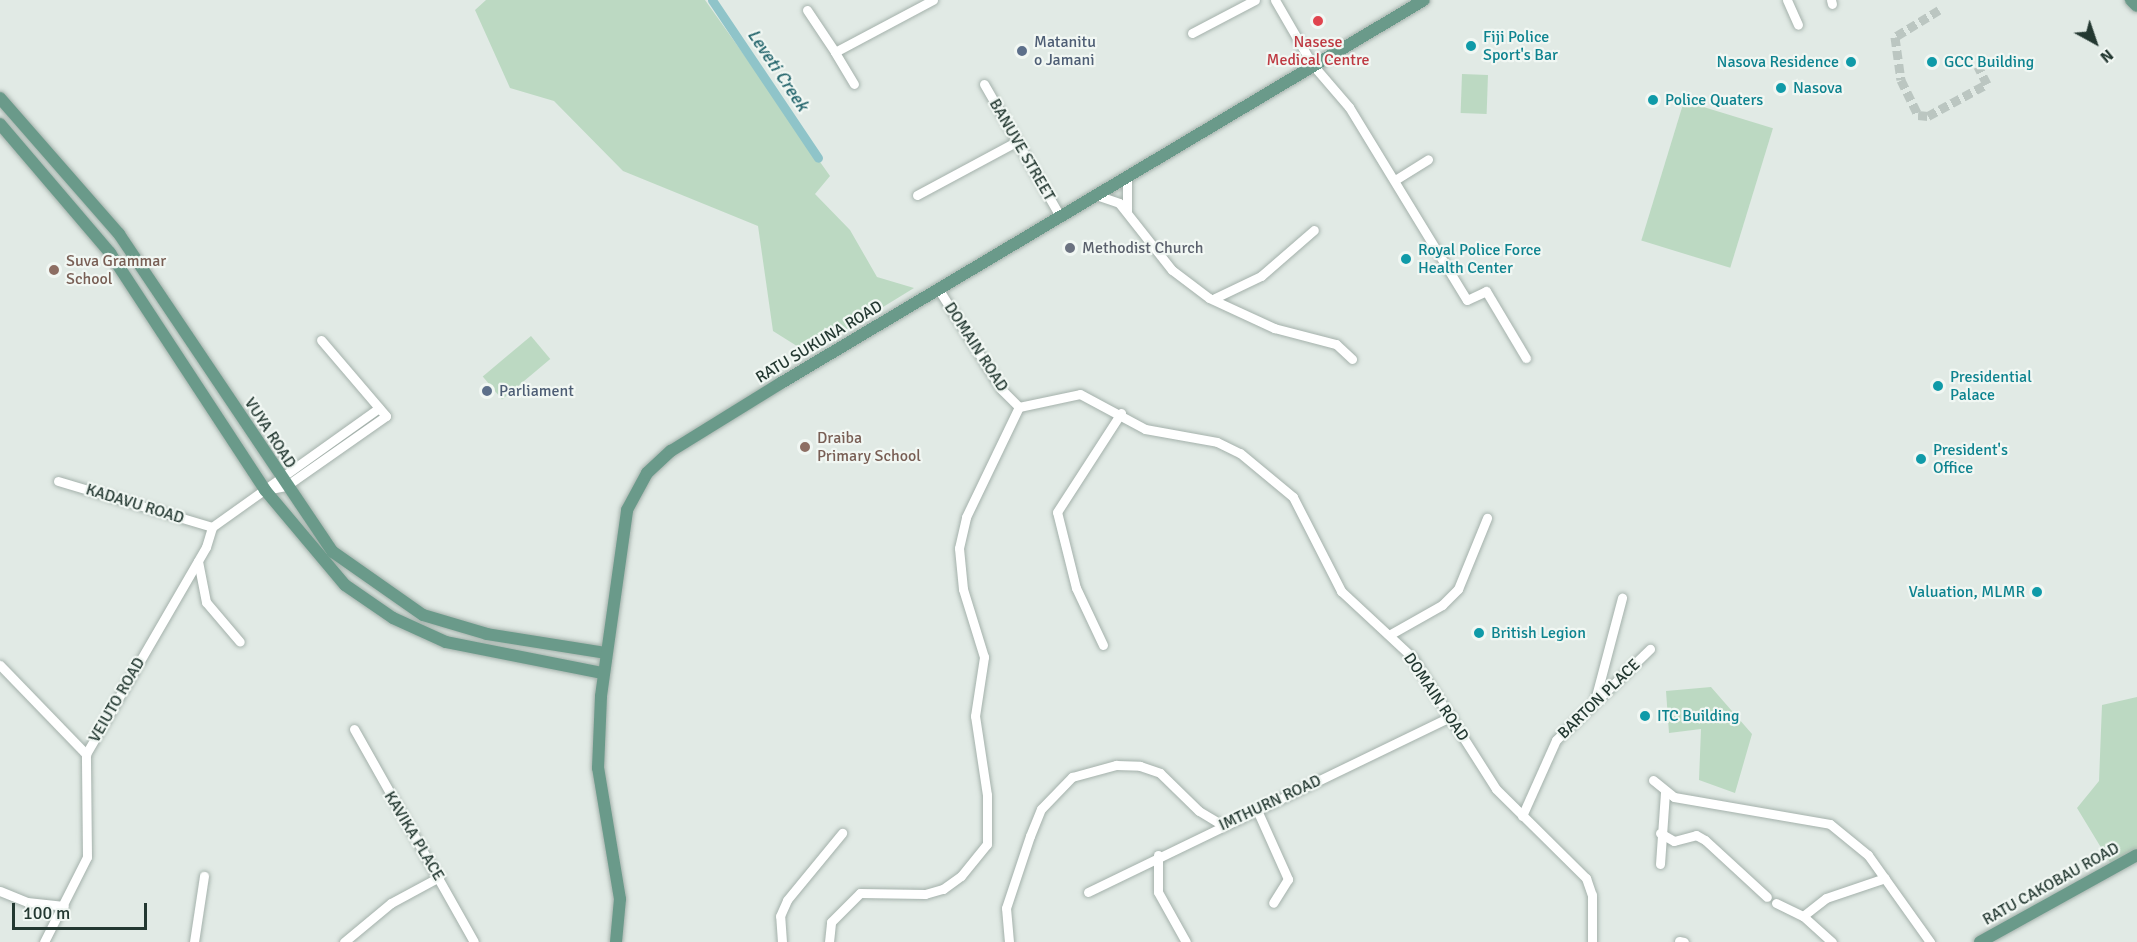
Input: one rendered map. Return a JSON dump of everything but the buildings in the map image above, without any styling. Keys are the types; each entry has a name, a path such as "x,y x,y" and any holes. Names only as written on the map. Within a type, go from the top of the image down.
{"main road":[{"name":"RATU SUKUNA ROAD","path":"616,942 620,899 598,768 602,673 627,510 657,462 1312,64 1424,0"},
{"path":"2132,0 2137,6"},
{"name":"VUYA ROAD","path":"0,98 119,234 278,475 333,552 423,615 487,634 605,653"},
{"path":"0,124 110,253 265,490 320,562 393,618 446,642 602,673"},
{"name":"RATU CAKOBAU ROAD","path":"1980,942 2137,855"}],"street":[{"path":"835,52 933,0"},
{"path":"1192,33 1255,0"},
{"path":"1275,0 1312,64 1349,107 1467,300 1485,291 1526,358"},
{"path":"1787,0 1798,25"},
{"path":"807,10 855,84"},
{"name":"BANUVE STREET","path":"984,84 1060,216"},
{"path":"917,195 1016,142"},
{"path":"1395,180 1428,159"},
{"path":"1127,176 1127,211"},
{"path":"1096,195 1127,211 1172,270 1215,298 1274,328 1336,344 1352,359"},
{"path":"1215,298 1261,276 1314,230"},
{"name":"DOMAIN ROAD","path":"939,290 1001,389 1018,407 1080,394 1121,413 1145,429 1217,442 1252,459 1309,520 1341,591 1412,657 1452,716 1496,789 1586,878 1592,895 1592,942"},
{"path":"265,490 286,486 386,416 321,340"},
{"path":"828,942 831,922 860,893 925,894 943,889 961,876 987,844 987,795 975,716 984,657 963,589 959,548 966,517 1018,407"},
{"path":"212,527 265,490 278,475 379,408"},
{"path":"1103,645 1076,588 1057,512 1121,413"},
{"name":"KADAVU ROAD","path":"58,481 212,527"},
{"path":"1389,635 1442,606 1458,589 1487,518"},
{"name":"VEIUTO ROAD","path":"44,942 87,857 86,754 198,561 212,527"},
{"path":"198,561 206,602 240,642"},
{"path":"1594,702 1622,598"},
{"name":"BARTON PLACE","path":"1522,816 1556,740 1650,649"},
{"path":"0,666 86,754"},
{"name":"IMTHURN ROAD","path":"1088,892 1158,855 1452,716"},
{"name":"KAVIKA PLACE","path":"354,729 474,942"},
{"path":"1009,942 1006,908 1030,836 1041,809 1072,777 1116,765 1140,766 1160,773 1199,811 1222,825"},
{"path":"1653,780 1665,792 1830,824 1868,855 1930,942"},
{"path":"1660,864 1660,833 1665,792"},
{"path":"1257,810 1288,879 1273,903"},
{"path":"782,942 780,916 787,900 842,833"},
{"path":"1660,833 1674,841 1696,835 1705,840 1767,897"},
{"path":"1158,855 1158,892 1186,942"},
{"path":"194,942 204,876"},
{"path":"344,942 391,903 439,877"},
{"path":"1803,916 1826,898 1885,878"},
{"path":"0,891 27,902 64,906"},
{"path":"1776,903 1803,916 1832,942"},
{"path":"1679,941 1684,942"}],"green space":[{"path":"486,0 705,0 830,176 815,194 850,230 877,277 914,288 808,353 773,331 758,226 623,171 554,101 510,88 475,10"},
{"path":"1462,74 1488,75 1487,114 1461,113"},
{"path":"1684,101 1773,128 1730,268 1641,241"},
{"path":"531,336 550,359 502,399 483,376"},
{"path":"1711,687 1752,734 1735,793 1699,780 1701,729 1669,733 1666,691"},
{"path":"2137,697 2137,849 2111,864 2077,808 2099,781 2102,705"}],"waterway":[{"name":"Leveti Creek","path":"712,0 818,158"}],"tunnel":[{"path":"1939,10 1895,37 1901,80 1918,115 1928,116 1987,84 1978,66"}],"place":[{"name":"Nasese Medical Centre","path":"1318,21"},
{"name":"Fiji Police Sport's Bar","path":"1471,46"},
{"name":"Matanitu o Jamani","path":"1022,51"},
{"name":"Nasova Residence","path":"1851,62"},
{"name":"GCC Building","path":"1932,62"},
{"name":"Nasova","path":"1781,88"},
{"name":"Police Quaters","path":"1653,100"},
{"name":"Methodist Church","path":"1070,248"},
{"name":"Royal Police Force Health Center","path":"1406,259"},
{"name":"Suva Grammar School","path":"54,270"},
{"name":"Presidential Palace","path":"1938,386"},
{"name":"Parliament","path":"487,391"},
{"name":"Draiba Primary School","path":"805,447"},
{"name":"President's Office","path":"1921,459"},
{"name":"Valuation, MLMR","path":"2037,592"},
{"name":"British Legion","path":"1479,633"},
{"name":"ITC Building","path":"1645,716"}]}
